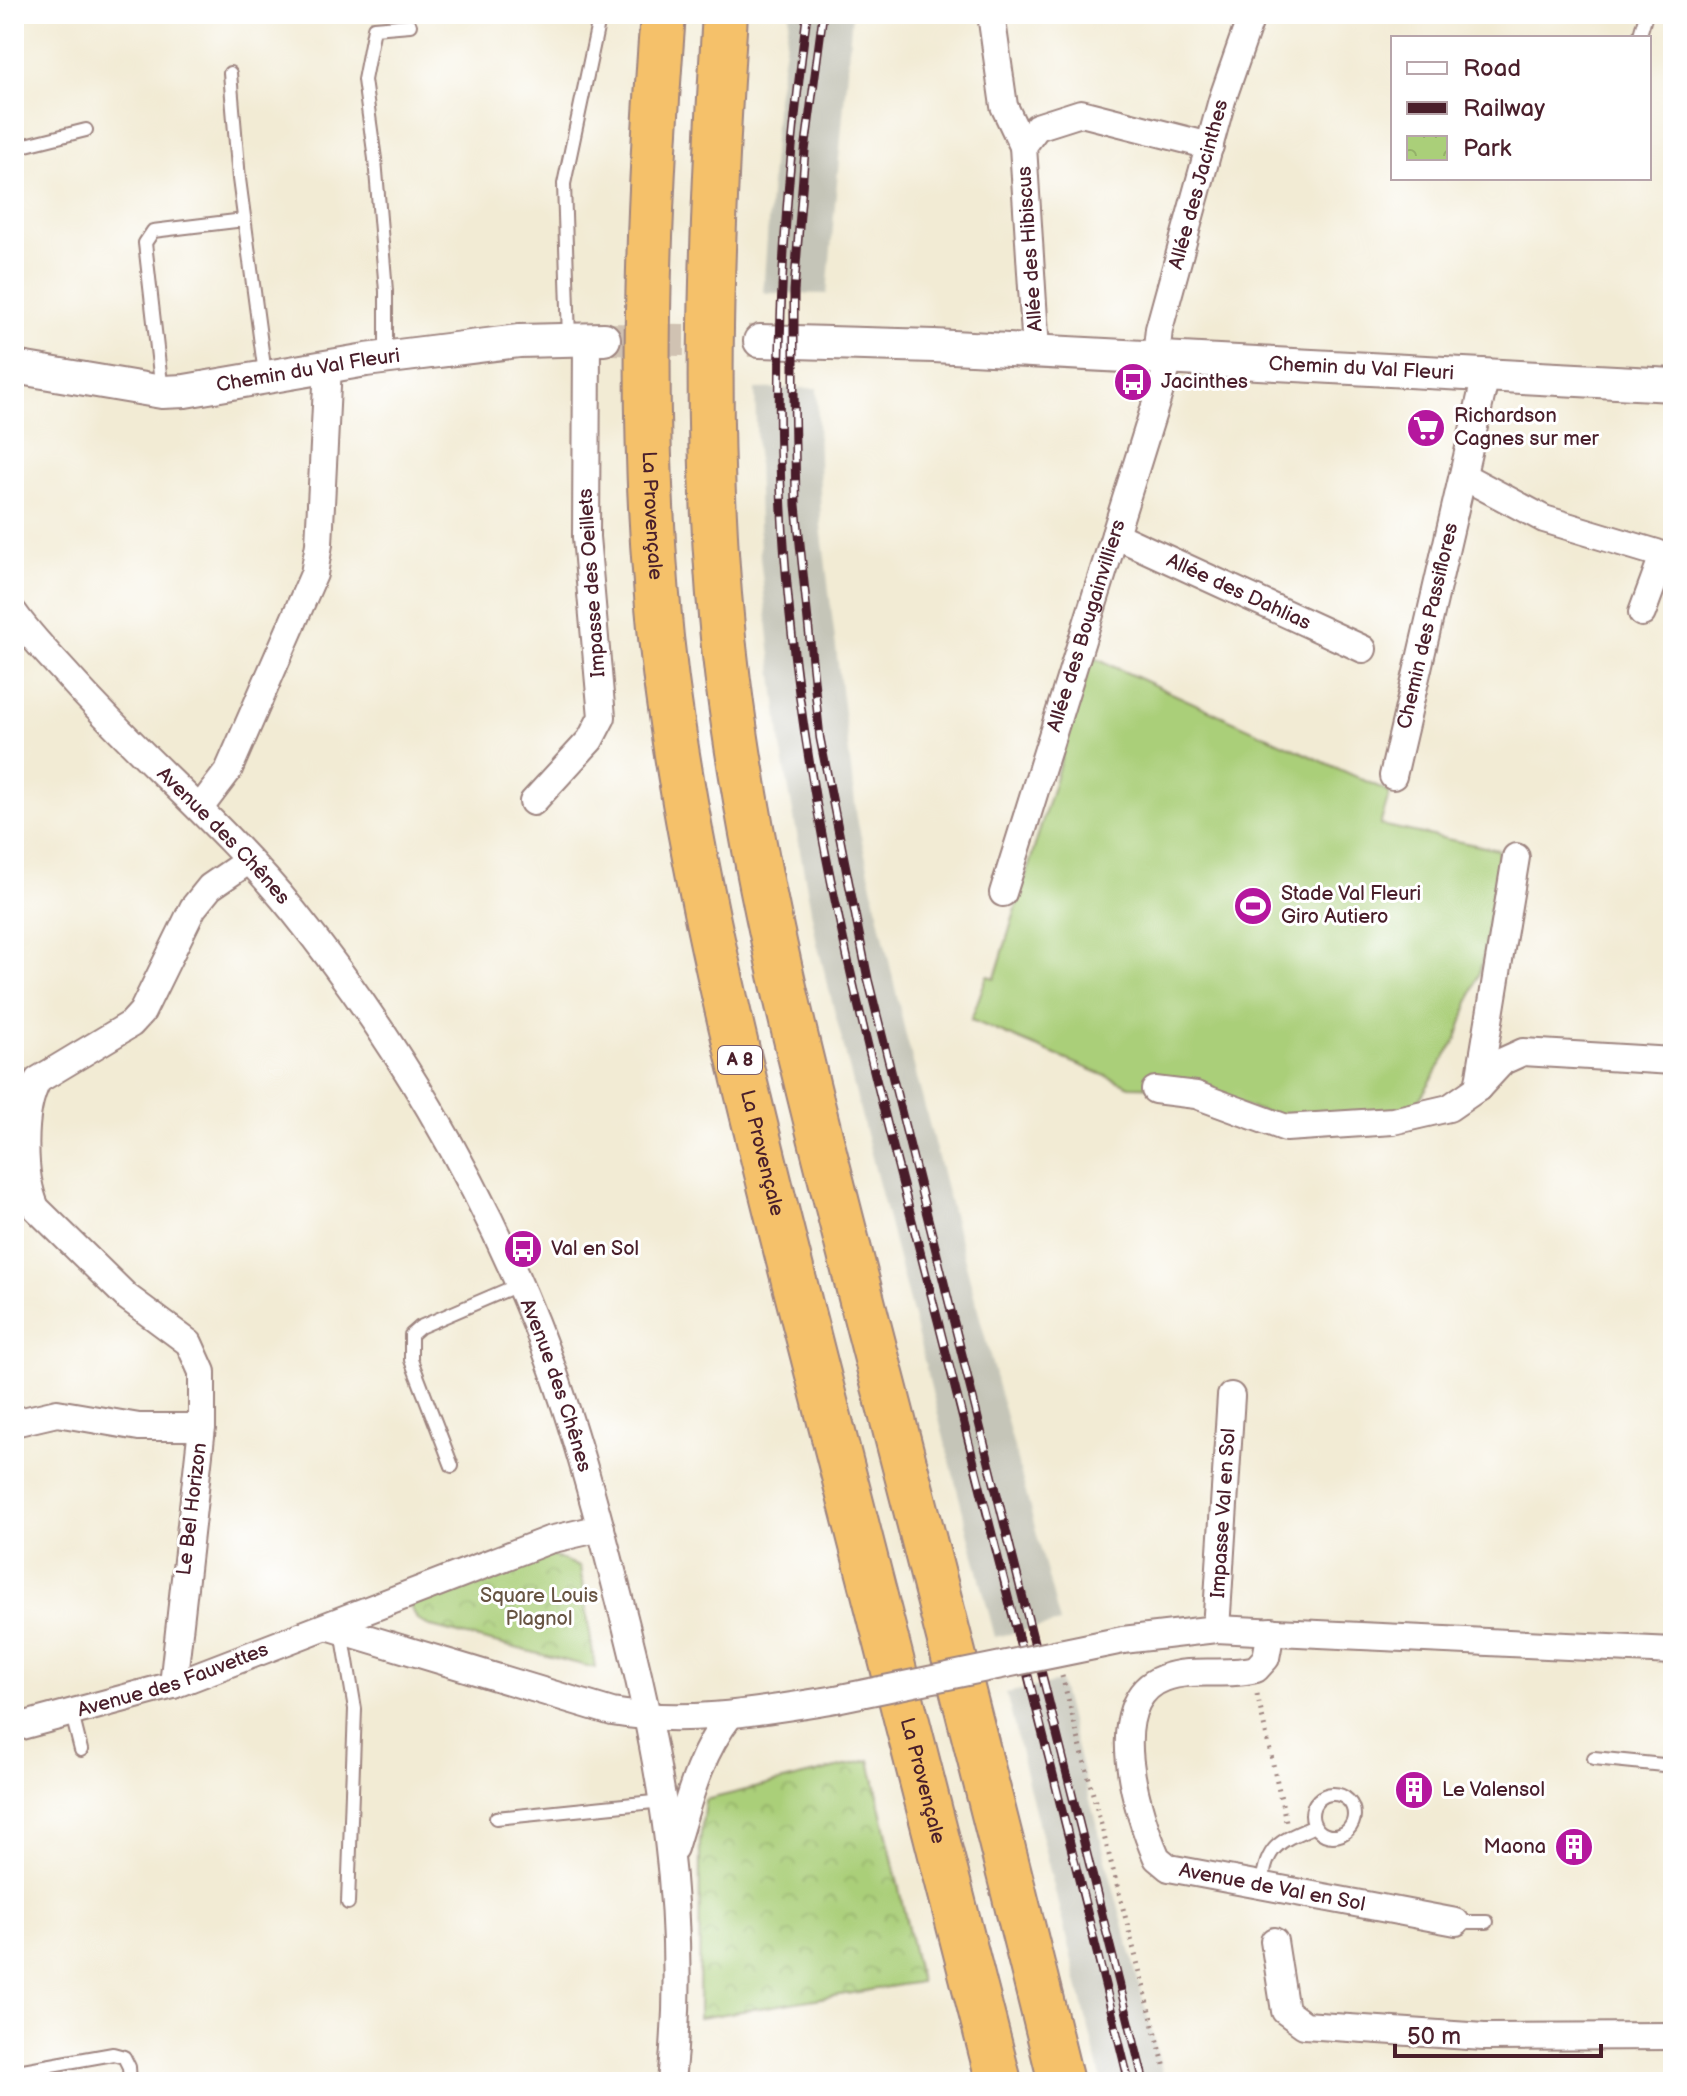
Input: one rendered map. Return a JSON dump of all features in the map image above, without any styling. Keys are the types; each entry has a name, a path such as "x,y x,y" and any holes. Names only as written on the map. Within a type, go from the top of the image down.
{"highway":[{"name":"La Provençale","path":"663,14 652,202 649,405 655,556 664,662 686,811 755,1124 999,2082"},
{"path":"725,14 712,267 713,414 717,556 726,662 746,802 810,1100 1061,2082"}],"street":[{"name":"Allée des Hibiscus","path":"991,14 1004,106 1023,146 1036,351"},
{"name":"Allée des Jacinthes","path":"1163,358 1159,329 1222,100 1252,14"},
{"name":"Allée des Hibiscus","path":"1023,146 1037,127 1081,113 1210,146"},
{"name":"Chemin du Val Fleuri","path":"14,367 162,392 202,389 386,358 587,339"},
{"name":"Impasse des Oeillets","path":"533,802 590,740 602,717 586,537 587,339"},
{"name":"Chemin du Val Fleuri","path":"760,341 1036,351 1673,385"},
{"name":"Allée des Bougainvilliers","path":"1003,893 1115,535 1163,358"},
{"path":"200,808 228,771 314,574 319,544 328,366"},
{"name":"Chemin des Passiflores","path":"1393,776 1486,375"},
{"path":"1463,476 1544,519 1657,553 1660,564 1642,613"},
{"name":"Allée des Dahlias","path":"1115,535 1363,649"},
{"name":"Avenue des Chênes","path":"14,613 97,709 200,808 331,960 397,1055 479,1198 518,1285 564,1404 601,1528 647,1718 663,1801 672,1855 678,1986 671,2082"},
{"path":"1478,1088 1516,857"},
{"path":"202,1427 202,1372 189,1343 127,1297 36,1208 25,1133 30,1094 38,1080 131,1024 142,1012 193,908 210,887 248,861"},
{"path":"1155,1090 1196,1095 1286,1128 1393,1121 1449,1108 1478,1088 1503,1061 1523,1052 1673,1061"},
{"name":"Impasse Val en Sol","path":"1216,1629 1231,1396"},
{"name":"Le Bel Horizon","path":"14,1423 57,1413 139,1427 202,1427 173,1685"},
{"name":"Avenue des Fauvettes","path":"14,1728 173,1685 336,1628 396,1597 549,1540 601,1528"},
{"path":"336,1628 612,1712 647,1718 730,1715 836,1699 1123,1640 1216,1629 1673,1651"},
{"path":"1256,1669 1266,1658 1271,1631"},
{"name":"Avenue de Val en Sol","path":"1256,1669 1183,1673 1161,1679 1142,1693 1130,1720 1130,1769 1151,1845 1162,1865 1456,1922"},
{"path":"672,1855 698,1766 711,1740 730,1715"},
{"path":"1274,1941 1285,2011 1304,2025 1484,2037 1673,2036"}],"lane":[{"path":"587,339 564,184 600,14"},
{"path":"1640,36 1646,14"},
{"path":"386,358 386,291 375,159 364,80 374,28 410,25"},
{"path":"230,73 244,220 265,377"},
{"path":"14,148 86,130"},
{"path":"162,392 145,243 153,231 244,220"},
{"path":"452,1466 411,1360 411,1335 420,1327 518,1285"},
{"path":"336,1628 355,1709 348,1903"},
{"path":"72,1714 81,1750"},
{"path":"1594,1758 1673,1766"},
{"path":"496,1818 663,1801"},
{"path":"1262,1885 1268,1854 1290,1836 1315,1826"},
{"name":"Avenue de Val en Sol","path":"1456,1922 1487,1922"},
{"path":"23,2070 113,2054 124,2057 129,2067 130,2082"}],"path":[{"path":"1256,1669 1255,1685 1290,1836"},
{"path":"1062,1676 1165,2068"}],"shaded area":[{"path":"790,14 852,14 827,294 763,293 777,99"},
{"path":"817,388 821,526 857,819 905,1032 1060,1623 995,1637 817,943 781,747 760,557 755,389"},
{"path":"1060,1682 1165,2082 1102,2082 1006,1693"}],"green space":[{"name":"Stade Val Fleuri Giro Autiero","path":"1092,657 1390,792 1380,825 1499,850 1482,963 1457,1038 1410,1115 1286,1119 1186,1087 1130,1086 971,1020 987,976 995,978"},
{"name":"Square Louis Plagnol","path":"550,1555 580,1567 595,1668 431,1627 417,1619 410,1605"},
{"path":"870,1760 920,1982 699,2018 700,1842 705,1800"}],"tunnel":[{"path":"604,339 760,341"}],"railway":[{"path":"807,14 790,164 779,390 784,541 801,706 850,972 1129,2082"},
{"path":"823,14 805,151 794,291 796,505 820,738 868,979 1144,2082"}],"place":[{"name":"Jacinthes","path":"1133,382"},
{"name":"Richardson Cagnes sur mer","path":"1426,428"},
{"name":"Stade Val Fleuri Giro Autiero","path":"1253,906"},
{"name":"Val en Sol","path":"523,1249"},
{"name":"Le Valensol","path":"1414,1790"},
{"name":"Maona","path":"1574,1847"}]}
